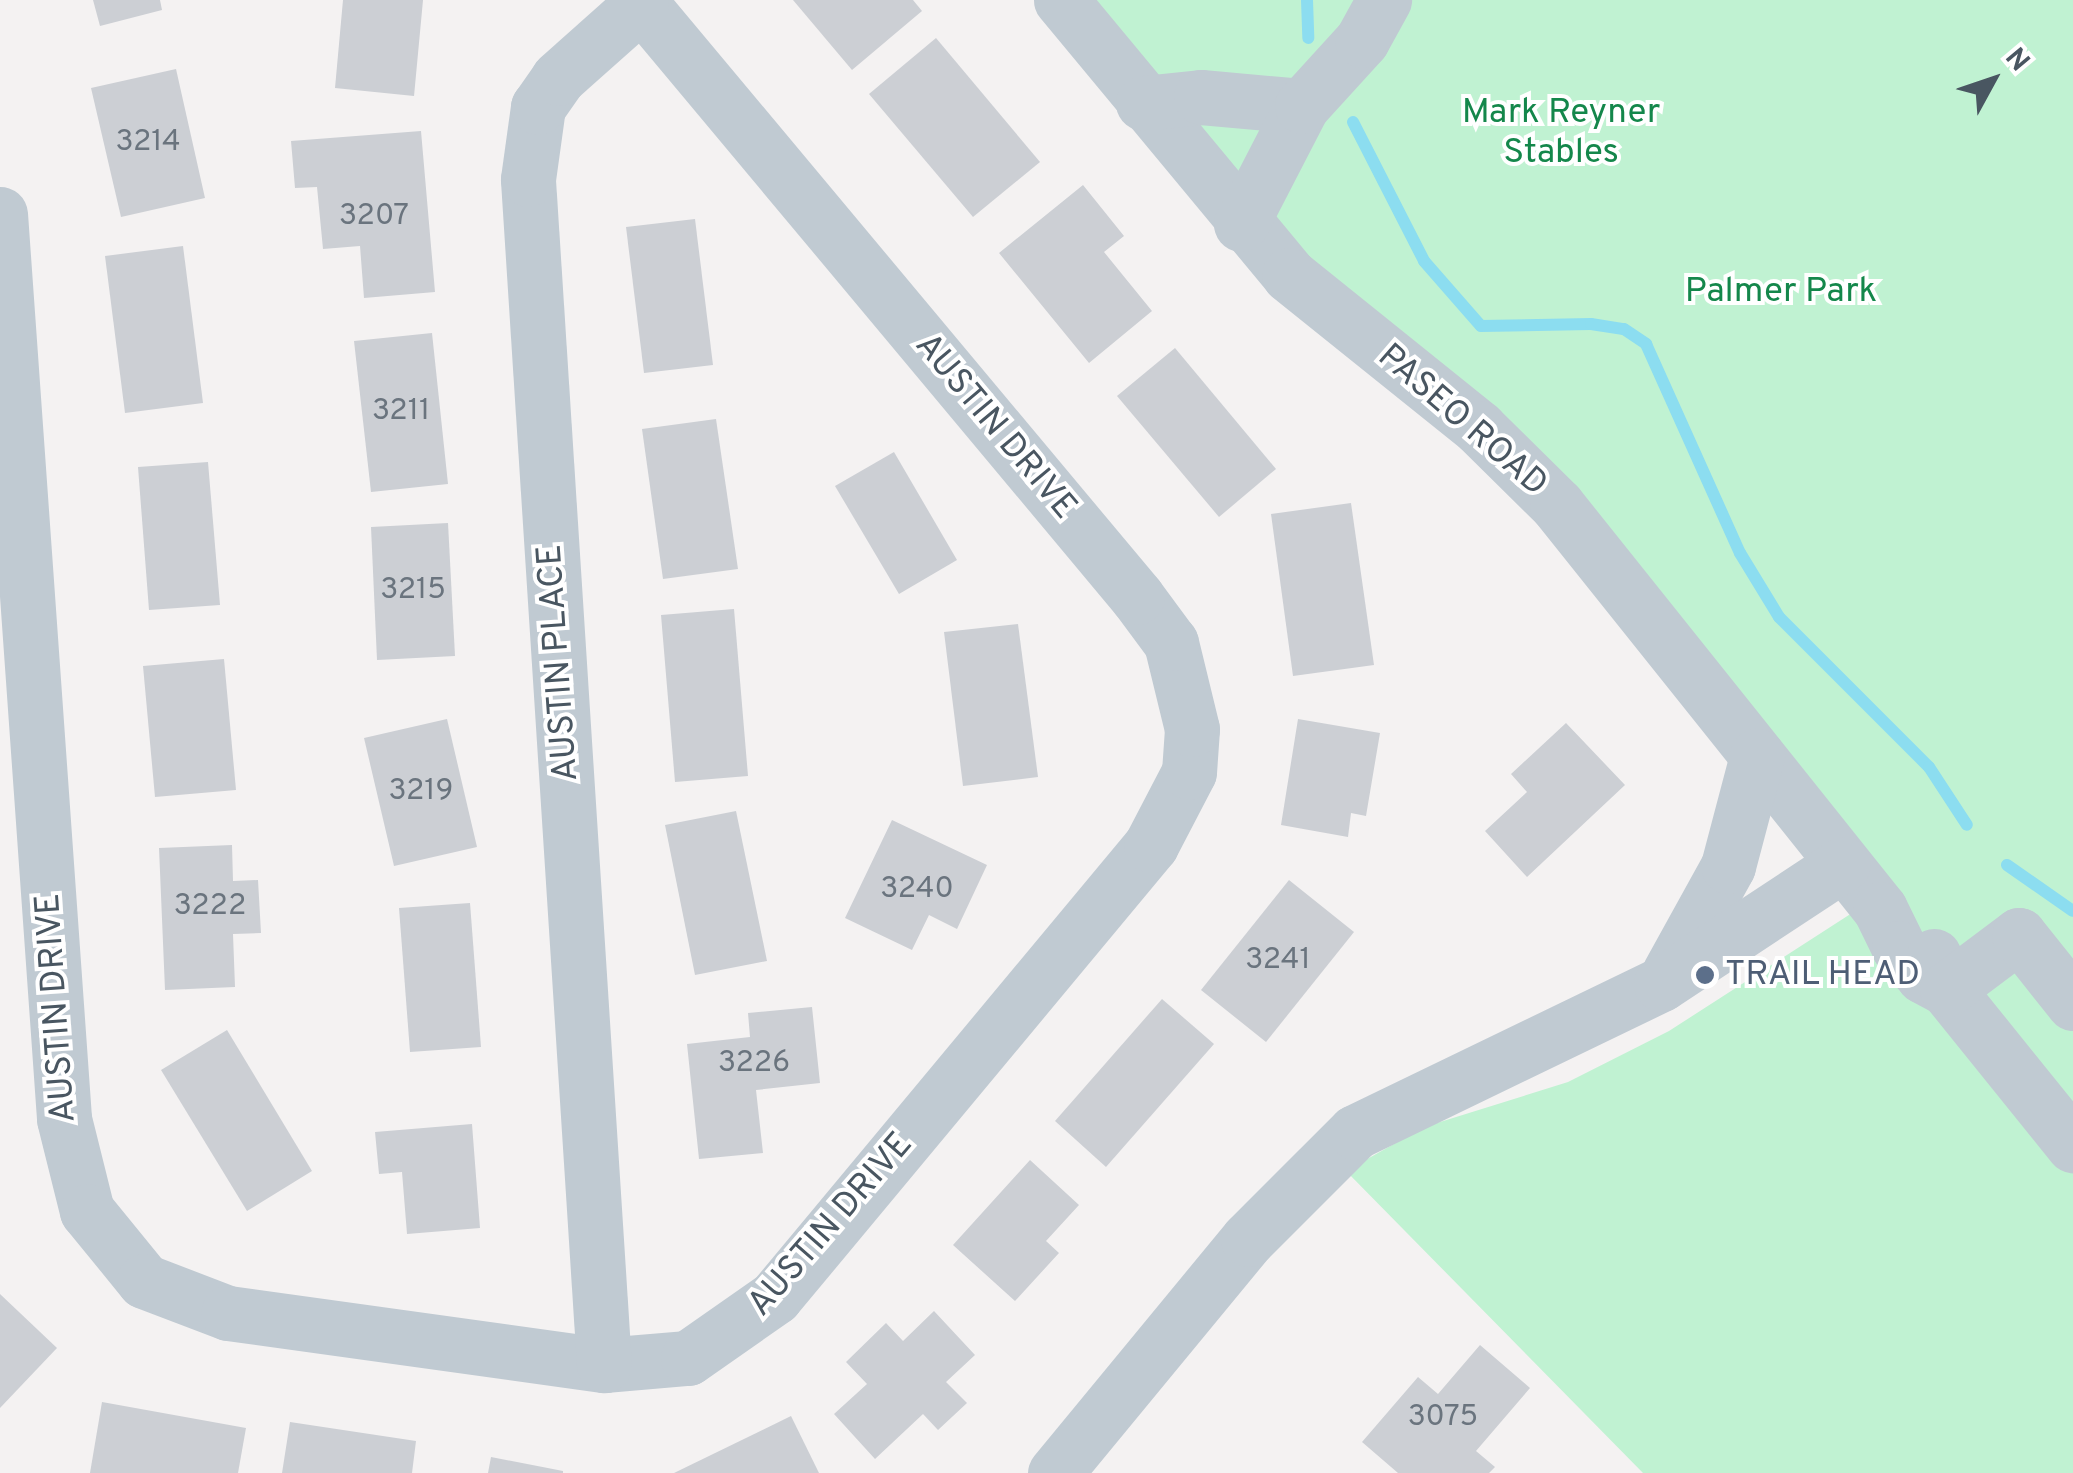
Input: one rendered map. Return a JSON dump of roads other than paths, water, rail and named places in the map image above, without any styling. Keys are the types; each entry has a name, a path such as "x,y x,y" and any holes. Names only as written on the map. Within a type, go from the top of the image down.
{"street":[{"name":"PASEO ROAD","path":"1062,0 1241,224 1289,275 1479,428 1557,504 1880,909 1928,945 1948,989 2073,1145"},
{"path":"1241,224 1294,126 1362,40 1384,0"},
{"name":"AUSTIN DRIVE","path":"0,214 64,1119 88,1211 144,1282 184,1302 604,1365 688,1358 775,1297 1151,845 1189,772 1192,730 1171,643 1137,597 639,2"},
{"name":"AUSTIN PLACE","path":"604,1365 528,178 538,107 558,78 639,2"},
{"path":"1143,103 1202,96 1294,126"},
{"path":"1661,984 1713,902 1742,828 1757,756"},
{"path":"1055,1473 1248,1239 1355,1132 1661,984 1843,864"},
{"path":"1948,989 2019,935 2073,1003"}],"waterway":[{"path":"1307,0 1308,38"},
{"path":"1353,122 1424,261 1481,326 1591,324 1624,329 1646,344 1740,553 1779,617 1929,767 1967,825"},
{"path":"2007,865 2073,911"}],"place":[{"name":"TRAIL HEAD","path":"1705,975"}],"park label":[{"name":"Mark Reyner Stables","path":"1561,133"},
{"name":"Palmer Park","path":"1781,292"}]}
